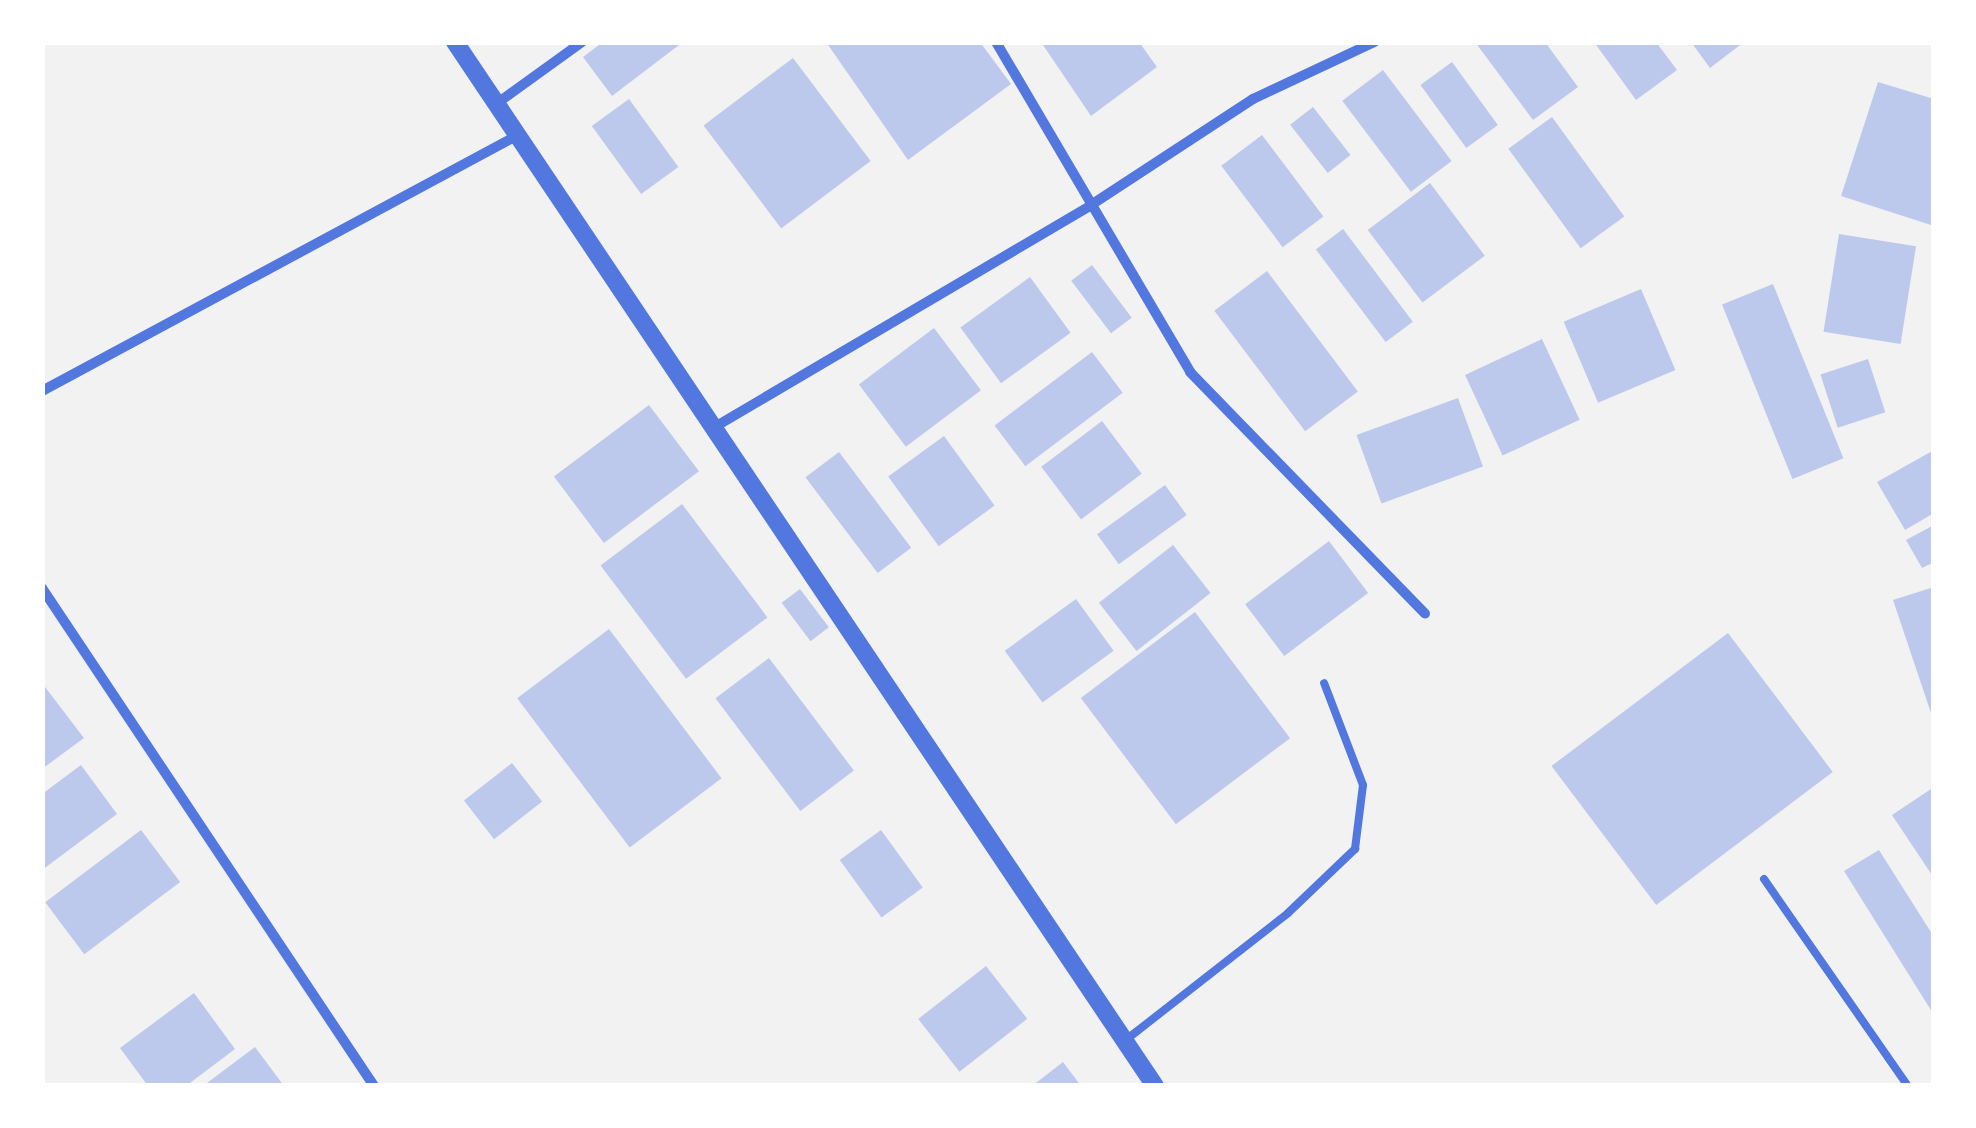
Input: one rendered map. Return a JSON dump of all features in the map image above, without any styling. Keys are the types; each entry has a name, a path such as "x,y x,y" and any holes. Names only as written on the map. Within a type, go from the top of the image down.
{"street":[{"path":"455,42 1155,1086"},
{"path":"496,104 582,42"},
{"path":"996,42 1190,372 1425,614"},
{"path":"714,428 1091,205 1253,98 1374,42"},
{"path":"42,391 518,135"},
{"path":"42,588 374,1086"}],"lane":[{"path":"1125,1040 1288,913 1355,849 1363,785 1324,683"},
{"path":"1764,879 1908,1086"}],"building":[{"path":"603,42 683,42 612,96 583,57"},
{"path":"826,42 980,42 1011,84 908,160"},
{"path":"1041,42 1139,42 1157,67 1091,116"},
{"path":"1475,42 1545,42 1578,87 1533,120"},
{"path":"1594,42 1656,42 1677,70 1636,100"},
{"path":"1691,42 1744,42 1710,68"},
{"path":"793,58 871,161 781,228 704,125"},
{"path":"1452,62 1498,125 1466,148 1420,85"},
{"path":"1383,70 1452,161 1411,192 1342,101"},
{"path":"1878,82 1934,99 1931,225 1841,196"},
{"path":"629,99 678,167 641,194 592,126"},
{"path":"1313,107 1351,155 1328,173 1290,125"},
{"path":"1552,117 1624,217 1581,248 1508,149"},
{"path":"1262,135 1323,216 1283,247 1221,166"},
{"path":"1430,183 1485,256 1422,303 1368,230"},
{"path":"1343,229 1413,322 1386,342 1316,249"},
{"path":"1839,234 1916,246 1901,344 1824,332"},
{"path":"1092,265 1132,318 1111,333 1071,281"},
{"path":"1267,271 1358,392 1305,431 1214,311"},
{"path":"1030,277 1071,333 1001,383 960,328"},
{"path":"1773,284 1843,458 1792,479 1722,305"},
{"path":"1641,289 1675,370 1598,403 1564,322"},
{"path":"934,328 981,390 906,447 859,385"},
{"path":"1542,339 1580,420 1503,456 1465,375"},
{"path":"1092,352 1123,393 1025,466 995,425"},
{"path":"1868,359 1885,412 1838,428 1820,374"},
{"path":"1458,398 1483,467 1381,504 1357,435"},
{"path":"649,405 699,471 604,543 554,477"},
{"path":"1102,421 1142,474 1081,519 1041,467"},
{"path":"944,436 995,506 939,546 888,477"},
{"path":"1934,450 1934,513 1905,530 1877,482"},
{"path":"839,452 911,548 878,573 805,477"},
{"path":"1165,485 1187,515 1119,564 1097,534"},
{"path":"682,504 767,617 686,679 601,565"},
{"path":"1934,525 1934,562 1922,568 1906,540"},
{"path":"1329,541 1368,593 1284,656 1245,604"},
{"path":"1173,545 1211,593 1136,651 1099,603"},
{"path":"1934,587 1934,719 1933,719 1893,600"},
{"path":"800,589 829,627 811,641 782,603"},
{"path":"1076,599 1114,651 1042,703 1005,651"},
{"path":"1195,612 1290,738 1176,824 1081,698"},
{"path":"609,629 722,778 630,848 517,698"},
{"path":"1728,633 1833,772 1656,905 1552,766"},
{"path":"769,658 854,771 800,811 715,698"},
{"path":"42,683 84,738 42,769"},
{"path":"512,763 542,802 494,839 464,801"},
{"path":"81,765 117,814 42,870 42,794"},
{"path":"1934,787 1934,878 1892,815"},
{"path":"141,830 180,882 84,954 45,902"},
{"path":"881,830 923,887 881,917 840,860"},
{"path":"1879,850 1934,937 1934,1015 1844,871"},
{"path":"986,966 1027,1019 959,1072 918,1019"},
{"path":"194,993 235,1049 186,1086 148,1086 120,1048"},
{"path":"255,1047 284,1086 203,1086"},
{"path":"1063,1062 1081,1086 1032,1086"}]}
